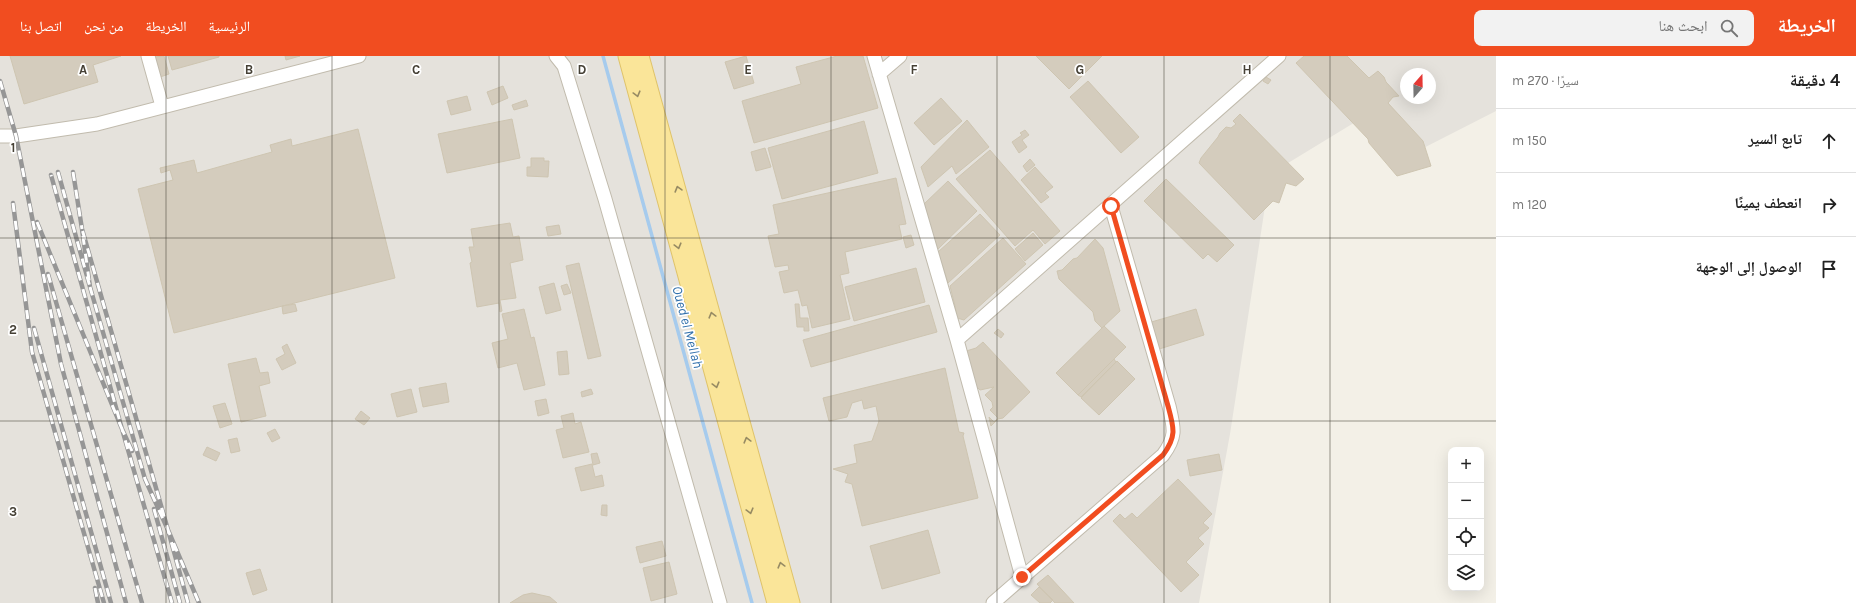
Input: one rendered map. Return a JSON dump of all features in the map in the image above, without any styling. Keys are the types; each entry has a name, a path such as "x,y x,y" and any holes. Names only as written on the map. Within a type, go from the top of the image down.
{"main road":[{"path":"638,57 776,603"},
{"path":"638,57 792,603"}],"street":[{"path":"148,56 162,106"},
{"path":"0,136 16,136 97,124 359,56"},
{"path":"556,56 564,66 605,199 720,603"},
{"path":"874,56 957,340 1022,577"},
{"path":"879,74 900,56"},
{"path":"957,340 1280,56"},
{"path":"993,603 1163,455 1172,444 1174,427 1111,206"}],"shaded area":[{"path":"0,56 1496,56 1496,111 1398,161 1357,121 1270,174 1230,434 1199,603 0,603"}],"building":[{"path":"10,56 121,56 93,65 98,82 24,104"},
{"path":"164,56 169,74 160,77 154,57"},
{"path":"168,56 219,56 219,57 172,70"},
{"path":"285,56 300,56 286,60"},
{"path":"746,56 754,83 734,89 725,62"},
{"path":"837,56 863,56 878,108 754,143 742,101 801,84 796,67"},
{"path":"1036,56 1102,56 1069,89"},
{"path":"1304,56 1347,56 1369,78 1378,71 1399,96 1393,97 1388,103 1423,141 1431,166 1397,176 1369,143 1368,139 1296,63"},
{"path":"1266,77 1271,80 1268,84 1263,81"},
{"path":"1088,81 1139,137 1121,153 1070,97"},
{"path":"503,86 508,98 492,105 487,92"},
{"path":"467,96 471,110 451,115 447,101"},
{"path":"941,98 962,121 934,145 914,123"},
{"path":"526,100 528,106 514,110 512,105"},
{"path":"1240,114 1304,179 1296,186 1286,183 1279,203 1273,201 1254,220 1199,163 1201,158 1220,133 1226,127 1231,128 1236,124 1233,121"},
{"path":"512,119 520,158 447,173 438,134"},
{"path":"967,120 989,147 956,174 952,166 928,187 921,167"},
{"path":"864,121 878,173 782,199 768,148"},
{"path":"358,129 395,278 174,333 138,189 173,180 170,170 161,173 160,168 194,160 197,173 272,152 270,145 291,139 292,146"},
{"path":"1025,130 1029,135 1022,140 1027,147 1019,153 1012,142 1022,135 1020,133"},
{"path":"765,148 771,167 756,171 751,152"},
{"path":"990,150 1060,231 1045,244 1033,230 1015,246 956,179"},
{"path":"531,158 544,158 544,161 549,161 548,177 527,176 527,167 531,167"},
{"path":"1030,159 1035,165 1027,172 1023,166"},
{"path":"1035,167 1053,187 1045,193 1049,197 1041,203 1021,180"},
{"path":"896,178 906,224 899,225 902,239 845,252 849,273 840,275 850,319 812,328 807,305 802,306 798,290 784,293 779,272 789,270 788,265 775,267 768,236 779,234 773,205"},
{"path":"1166,179 1234,245 1217,262 1208,254 1203,259 1144,201"},
{"path":"948,181 977,211 937,250 924,204"},
{"path":"980,214 1000,235 948,283 938,252"},
{"path":"510,223 513,237 519,236 523,260 510,263 516,298 500,300 502,311 500,312 499,303 477,307 470,263 472,262 469,247 474,247 471,229"},
{"path":"559,225 561,234 548,236 546,227"},
{"path":"1033,233 1043,245 1025,261 1015,249"},
{"path":"911,235 914,245 906,248 903,237"},
{"path":"1003,238 1026,264 964,320 957,318 950,286"},
{"path":"1095,239 1103,248 1120,311 1102,328 1095,321 1093,312 1059,279 1057,271 1062,270 1073,259 1077,258"},
{"path":"579,263 601,356 588,359 566,266"},
{"path":"916,268 925,302 854,321 845,287"},
{"path":"554,283 561,310 546,314 539,287"},
{"path":"567,284 571,293 564,295 561,286"},
{"path":"295,304 297,311 283,314 282,306"},
{"path":"795,304 799,304 800,318 808,318 809,331 804,331 804,327 797,327"},
{"path":"929,305 937,332 811,367 803,340"},
{"path":"524,309 531,338 534,337 545,385 524,390 517,363 498,368 492,343 508,339 502,314"},
{"path":"1196,309 1204,335 1156,350 1148,323"},
{"path":"1104,326 1126,347 1078,395 1056,373"},
{"path":"998,329 1004,334 1001,338 994,333"},
{"path":"983,342 1030,392 1003,418 998,419 991,426 989,417 994,422 998,418 990,410 993,407 992,402 985,395 994,387 980,390 974,384 963,352 976,348"},
{"path":"287,344 296,363 282,370 276,359 285,354 282,347"},
{"path":"567,351 569,374 559,375 557,352"},
{"path":"256,358 260,373 268,372 270,383 259,386 266,416 241,422 228,364"},
{"path":"1114,359 1116,362 1081,397 1078,395"},
{"path":"1117,361 1135,379 1099,415 1081,398"},
{"path":"945,368 959,432 964,433 963,436 978,498 862,526 852,484 845,482 848,474 833,469 857,463 854,445 872,441 879,421 876,406 864,409 862,400 852,403 847,417 829,421 823,398"},
{"path":"446,383 449,402 423,407 419,388"},
{"path":"411,389 417,412 397,417 391,394"},
{"path":"591,389 593,394 582,397 581,392"},
{"path":"546,399 549,413 538,416 535,401"},
{"path":"225,403 232,424 220,428 213,406"},
{"path":"361,411 370,418 364,425 355,419"},
{"path":"573,413 575,424 581,422 589,452 563,458 556,430 564,428 561,416"},
{"path":"275,429 280,438 272,442 267,433"},
{"path":"237,438 240,451 231,453 228,440"},
{"path":"207,447 220,453 216,461 203,455"},
{"path":"597,453 600,463 593,465 591,454"},
{"path":"1219,454 1222,470 1190,476 1187,460"},
{"path":"592,464 595,477 602,475 604,486 581,491 575,468"},
{"path":"1178,479 1212,514 1203,523 1209,528 1198,538 1204,544 1186,562 1199,575 1181,592 1113,521 1120,514 1125,519 1132,513 1137,518"},
{"path":"602,505 607,505 607,516 601,515"},
{"path":"928,530 940,573 882,589 870,546"},
{"path":"662,541 666,556 640,563 636,547"},
{"path":"669,562 677,594 651,601 643,568"},
{"path":"260,569 267,590 253,595 246,573"},
{"path":"1048,575 1074,603 1055,603 1037,584"},
{"path":"1039,587 1053,600 1050,603 1040,603 1031,595"},
{"path":"532,593 550,597 557,603 510,603 523,595"}],"waterway":[{"name":"Oued el Mellah","path":"603,56 752,603"}],"railway":[{"path":"0,81 16,136 61,364 126,603"},
{"path":"58,172 90,287 82,229 168,530 145,479 90,287"},
{"path":"73,172 82,229"},
{"path":"37,222 122,429 51,175"},
{"path":"13,203 32,352 104,603"},
{"path":"48,274 142,603"},
{"path":"34,328 111,603"},
{"path":"132,451 122,429 172,603"},
{"path":"154,509 180,603"},
{"path":"188,603 168,530 199,603"},
{"path":"95,588 98,603"}],"route":[{"path":"1022,577 1163,455 1172,444 1174,427 1111,206"}]}
